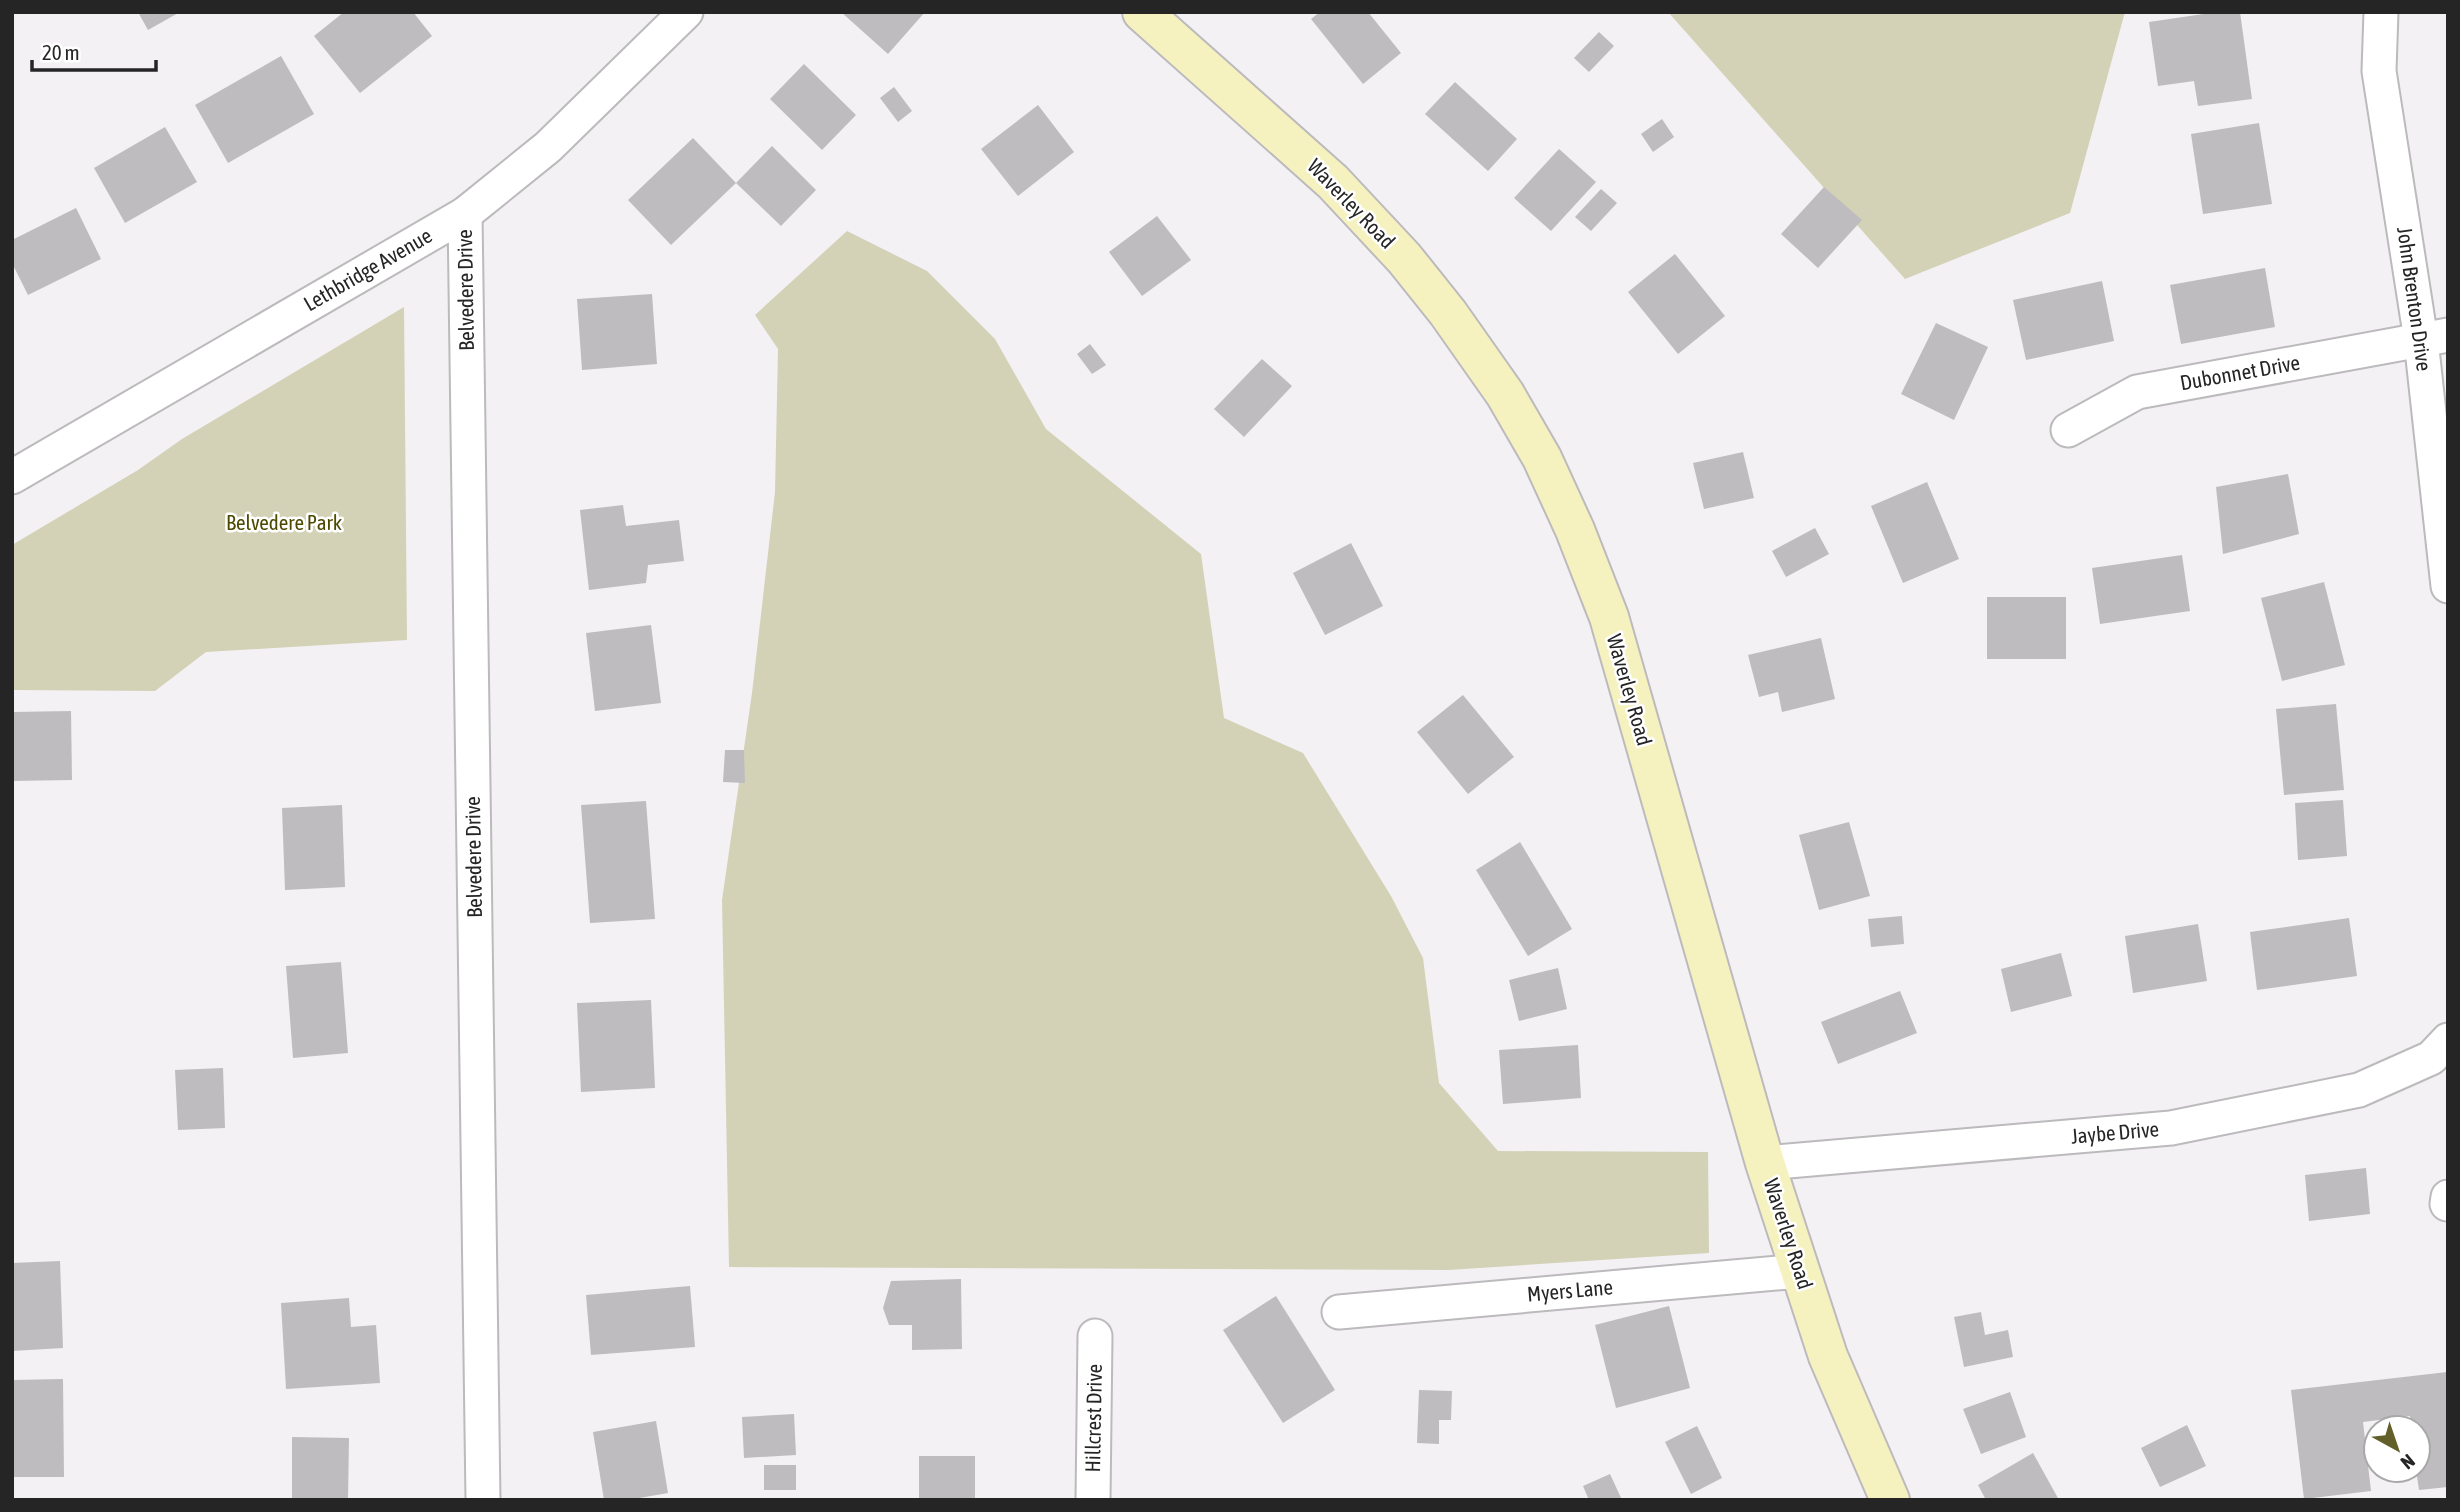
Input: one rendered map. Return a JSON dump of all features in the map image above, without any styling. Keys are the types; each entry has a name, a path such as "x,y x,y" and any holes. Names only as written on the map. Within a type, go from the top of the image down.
{"main road":[{"name":"Waverley Road","path":"1142,12 1333,181 1404,258 1448,313 1505,394 1542,458 1576,530 1608,617 1765,1164 1828,1356 1890,1500"}],"street":[{"name":"Lethbridge Avenue","path":"12,477 465,214 548,147 686,12"},
{"name":"John Brenton Drive","path":"2381,12 2379,71 2434,338 2448,586"},
{"name":"Belvedere Drive","path":"465,214 483,1500"},
{"name":"Dubonnet Drive","path":"2068,430 2137,391 2434,338"},
{"name":"Jaybe Drive","path":"1765,1164 2171,1128 2359,1090 2431,1058 2448,1040"},
{"path":"2447,1204 2448,1196"},
{"name":"Myers Lane","path":"1339,1312 1800,1270"},
{"name":"Hillcrest Drive","path":"1093,1500 1095,1336"}],"green space":[{"path":"1668,12 2125,12 2070,213 1905,279"},
{"path":"847,231 927,271 995,339 1046,429 1201,554 1224,718 1303,753 1391,896 1423,958 1439,1083 1498,1151 1708,1152 1709,1253 1449,1270 729,1267 722,900 752,693 775,492 778,349 755,315"},
{"name":"Belvedere Park","path":"404,307 407,640 206,652 155,691 12,690 12,545 138,470 182,439"}],"building":[{"path":"138,12 180,12 148,30"},
{"path":"344,12 413,12 432,36 360,93 314,36"},
{"path":"841,12 925,12 888,54"},
{"path":"1320,12 1368,12 1401,53 1363,84 1311,19"},
{"path":"2217,12 2240,12 2252,99 2198,106 2194,81 2158,86 2149,22"},
{"path":"1599,32 1614,46 1589,72 1574,58"},
{"path":"281,56 314,114 228,163 195,105"},
{"path":"804,64 856,115 822,150 770,99"},
{"path":"1455,82 1517,139 1488,171 1425,114"},
{"path":"894,87 912,111 898,122 880,98"},
{"path":"1038,105 1074,152 1018,196 981,149"},
{"path":"1662,119 1674,137 1653,152 1641,134"},
{"path":"2259,123 2272,204 2203,214 2191,134"},
{"path":"165,127 197,182 125,223 94,168"},
{"path":"693,138 736,183 671,245 628,200"},
{"path":"772,146 816,190 781,226 736,183"},
{"path":"1559,149 1596,182 1551,231 1514,198"},
{"path":"1824,187 1862,220 1818,268 1781,234"},
{"path":"1601,189 1617,203 1591,231 1575,217"},
{"path":"76,208 101,259 28,295 12,263 12,240"},
{"path":"1157,216 1191,260 1142,296 1109,252"},
{"path":"1675,254 1725,316 1678,354 1628,292"},
{"path":"2265,268 2275,327 2181,344 2170,285"},
{"path":"2102,281 2114,341 2026,360 2013,300"},
{"path":"652,294 657,364 582,370 577,299"},
{"path":"1936,323 1988,347 1954,420 1901,394"},
{"path":"1090,344 1106,365 1092,374 1077,354"},
{"path":"1262,359 1292,386 1244,437 1214,409"},
{"path":"1743,452 1754,498 1704,509 1693,463"},
{"path":"2288,474 2299,534 2223,554 2216,487"},
{"path":"1927,482 1959,559 1903,583 1871,506"},
{"path":"623,505 626,526 679,520 684,561 648,565 646,583 589,590 580,510"},
{"path":"1815,528 1829,554 1786,577 1772,551"},
{"path":"1351,543 1383,606 1325,635 1293,573"},
{"path":"2182,555 2190,611 2100,624 2092,568"},
{"path":"2324,582 2345,665 2282,681 2261,598"},
{"path":"1987,597 2066,597 2066,659 1987,659"},
{"path":"651,625 661,703 595,711 586,633"},
{"path":"1821,638 1835,699 1782,712 1778,692 1759,697 1748,655"},
{"path":"1463,695 1514,757 1468,794 1417,732"},
{"path":"2336,704 2344,790 2284,795 2276,709"},
{"path":"71,711 72,780 12,781 12,712"},
{"path":"725,750 744,750 745,783 723,782"},
{"path":"2343,800 2347,856 2298,860 2295,803"},
{"path":"646,801 655,919 590,923 581,805"},
{"path":"342,805 345,887 285,890 282,808"},
{"path":"1849,822 1870,896 1819,910 1799,835"},
{"path":"1520,842 1572,929 1528,956 1476,870"},
{"path":"1902,916 1904,944 1871,947 1868,919"},
{"path":"2349,918 2357,976 2257,990 2250,932"},
{"path":"2198,924 2207,981 2133,993 2125,936"},
{"path":"2061,953 2072,996 2011,1012 2001,969"},
{"path":"341,962 348,1053 293,1058 286,966"},
{"path":"1558,968 1567,1009 1519,1021 1509,980"},
{"path":"1900,991 1917,1033 1838,1064 1821,1022"},
{"path":"651,1000 655,1088 581,1092 577,1003"},
{"path":"1578,1045 1581,1098 1503,1104 1499,1050"},
{"path":"223,1068 225,1128 178,1130 175,1070"},
{"path":"2366,1168 2370,1214 2309,1221 2305,1175"},
{"path":"60,1261 63,1348 12,1351 12,1263"},
{"path":"961,1279 962,1349 912,1350 912,1325 889,1325 883,1308 891,1281"},
{"path":"690,1286 695,1347 591,1355 586,1295"},
{"path":"1276,1296 1335,1390 1283,1423 1223,1330"},
{"path":"349,1298 351,1327 376,1325 380,1383 286,1389 281,1303"},
{"path":"1669,1306 1690,1388 1616,1408 1595,1325"},
{"path":"1981,1312 1985,1335 2008,1330 2013,1357 1964,1367 1954,1317"},
{"path":"2447,1372 2448,1487 2419,1490 2418,1484 2432,1484 2432,1414 2362,1414 2362,1484 2370,1484 2371,1491 2304,1499 2291,1390"},
{"path":"63,1379 64,1477 12,1477 12,1380"},
{"path":"1419,1390 1452,1391 1451,1420 1439,1420 1439,1444 1417,1443"},
{"path":"2010,1392 2026,1437 1981,1454 1963,1409"},
{"path":"794,1414 796,1455 744,1458 742,1417"},
{"path":"656,1421 668,1493 628,1500 604,1500 593,1432"},
{"path":"2187,1425 2206,1466 2160,1487 2141,1448"},
{"path":"1697,1426 1722,1478 1691,1494 1665,1442"},
{"path":"292,1437 349,1438 348,1500 292,1500"},
{"path":"2033,1453 2059,1500 1986,1500 1978,1485"},
{"path":"919,1456 975,1456 975,1500 919,1500"},
{"path":"764,1465 796,1465 796,1490 764,1490"},
{"path":"1610,1474 1622,1500 1589,1500 1583,1486"}]}
